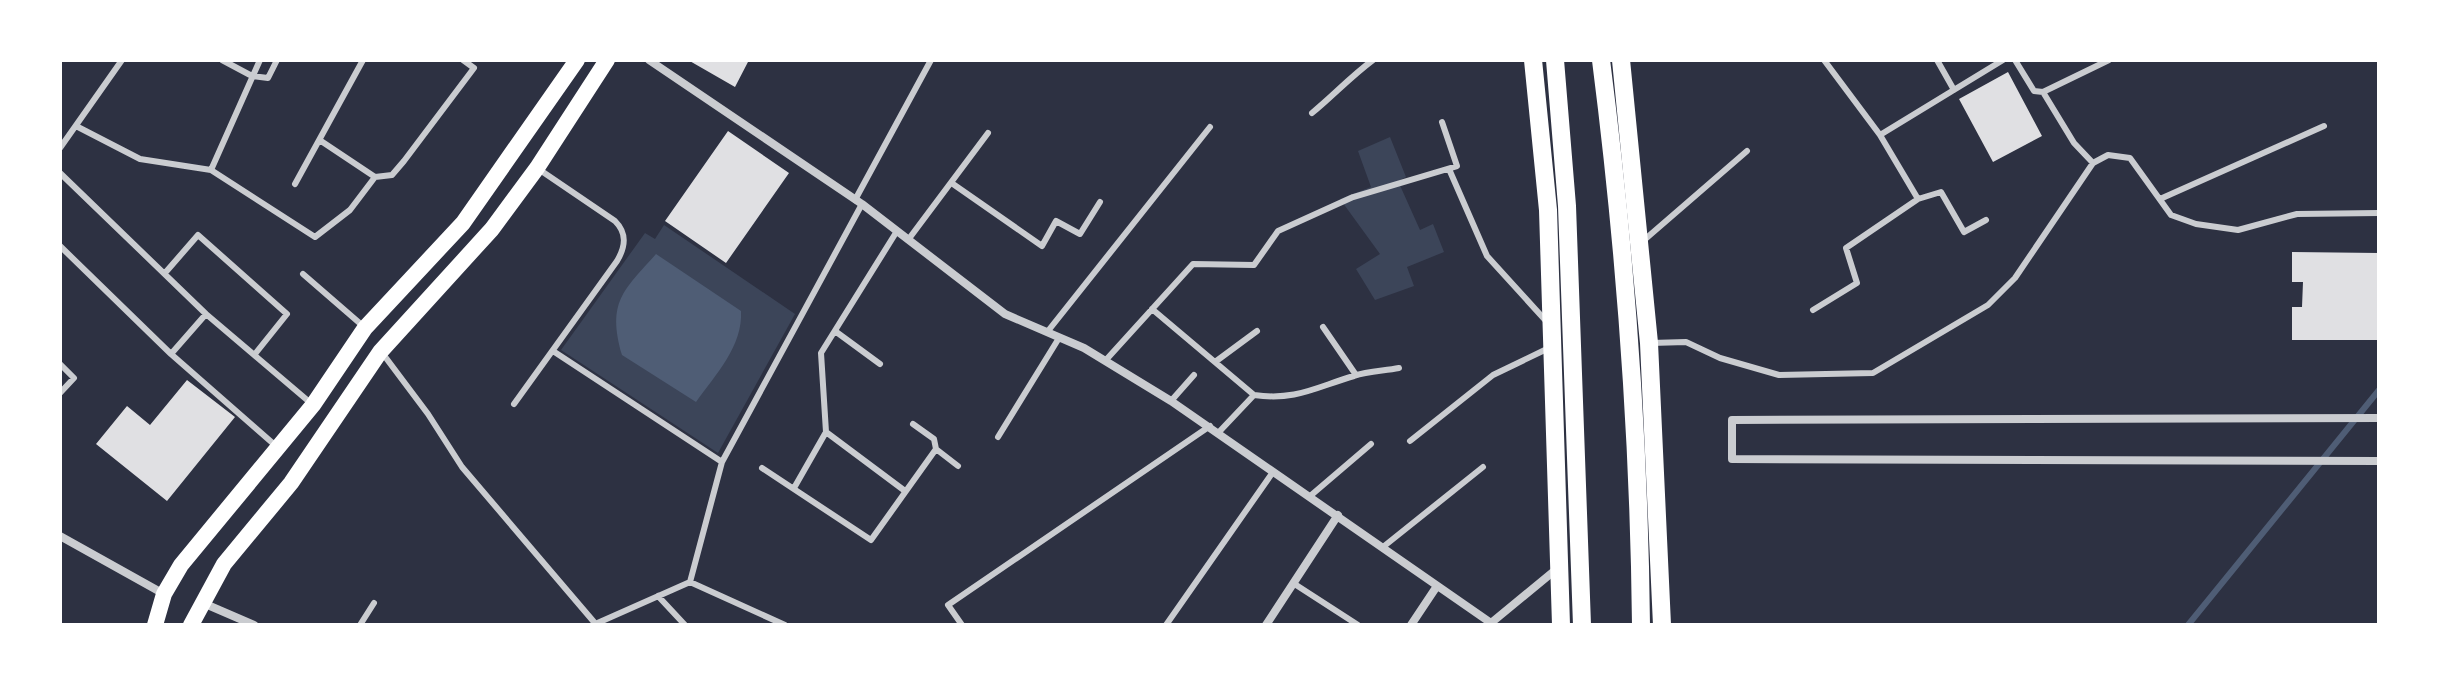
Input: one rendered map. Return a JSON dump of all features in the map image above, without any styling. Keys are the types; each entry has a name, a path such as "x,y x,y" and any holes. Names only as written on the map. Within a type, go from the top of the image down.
{"main road":[{"path":"155,625 164,594 181,565 276,446 313,405 365,328 463,223 577,60"},
{"path":"191,625 224,564 291,483 380,352 492,229 537,168 607,60"},
{"path":"1533,60 1548,210 1561,625"},
{"path":"1555,60 1567,206 1582,625"},
{"path":"1601,60 1622,226 1631,334 1640,491 1641,625"},
{"path":"1621,60 1649,343 1662,625"},
{"path":"553,97 575,111"},
{"path":"389,302 408,319"}],"street":[{"path":"649,60 858,202 1005,314 1048,331 1171,401 1491,623 1560,566"},
{"path":"2379,418 1732,420 1732,459 2379,461"},
{"path":"1266,625 1338,515"},
{"path":"60,536 164,594"},
{"path":"1411,625 1437,586"},
{"path":"202,603 254,625"}],"lane":[{"path":"60,148 122,60"},
{"path":"222,60 252,76 268,78 277,60"},
{"path":"211,170 260,60"},
{"path":"295,184 363,60"},
{"path":"321,141 375,177 392,175 474,68 463,60"},
{"path":"690,582 722,462 931,60"},
{"path":"1312,113 1333,95 1335,88 1373,60"},
{"path":"1824,60 1880,135 1918,199"},
{"path":"1937,60 1954,90"},
{"path":"1880,135 2003,60"},
{"path":"2015,60 2034,91 2043,92 2109,60"},
{"path":"2043,92 2074,143 2093,163"},
{"path":"1105,361 1193,264 1254,265 1278,231 1353,197 1457,166 1442,122"},
{"path":"76,126 140,159 211,170 315,237 350,210 375,177"},
{"path":"2160,199 2324,126"},
{"path":"1048,331 1210,127"},
{"path":"908,240 953,184 988,133"},
{"path":"1640,243 1747,151"},
{"path":"1649,343 1686,342 1720,358 1779,375 1873,373 1988,305 2015,278 2093,163 2108,155 2130,158 2171,215 2196,224 2238,230 2297,214 2379,213"},
{"path":"514,404 617,261 625,243 624,233 615,221 537,168"},
{"path":"1410,441 1493,375 1554,337 1487,256 1449,169"},
{"path":"60,173 206,314 313,405"},
{"path":"953,184 1042,246 1056,221 1080,234 1100,202"},
{"path":"1813,310 1857,283 1846,248 1918,199 1941,192 1964,232 1986,220"},
{"path":"794,488 826,432 821,353 897,231"},
{"path":"165,273 198,235 287,314 255,354"},
{"path":"60,246 171,354 276,446"},
{"path":"303,274 365,328"},
{"path":"1152,309 1254,395 1274,398 1309,394 1356,375 1399,368"},
{"path":"171,354 206,314"},
{"path":"1323,327 1356,375"},
{"path":"835,331 880,364"},
{"path":"1215,362 1257,331"},
{"path":"998,437 1059,338"},
{"path":"553,351 722,462"},
{"path":"380,352 428,414 462,467 594,624 690,582 785,625"},
{"path":"60,364 74,378 60,393"},
{"path":"1171,401 1194,375"},
{"path":"1219,432 1254,395"},
{"path":"913,424 934,439 936,449 958,466"},
{"path":"962,625 948,605 1210,426"},
{"path":"826,432 905,491"},
{"path":"1309,497 1371,444"},
{"path":"762,468 871,540 936,449"},
{"path":"1383,547 1483,467"},
{"path":"1166,625 1273,472"},
{"path":"1293,583 1358,625"},
{"path":"658,596 685,625"},
{"path":"360,625 374,603"}],"shaded area":[{"path":"1390,137 1406,177 1398,181 1420,230 1433,224 1444,252 1407,267 1414,286 1375,300 1356,269 1380,254 1340,199 1371,187 1358,151"},
{"path":"664,225 795,314 718,453 561,350 645,233 655,239"},
{"path":"656,254 741,311 733,348 696,402 622,355 616,322 621,298"}],"building":[{"path":"688,60 749,60 735,87"},
{"path":"2008,72 2042,136 1993,162 1959,99"},
{"path":"728,131 789,173 726,263 665,221"},
{"path":"2292,252 2379,253 2379,340 2292,340 2292,307 2302,307 2303,282 2292,282"},
{"path":"187,380 235,417 167,501 96,444 127,406 150,425"}],"waterway":[{"path":"2188,625 2379,390"}]}
